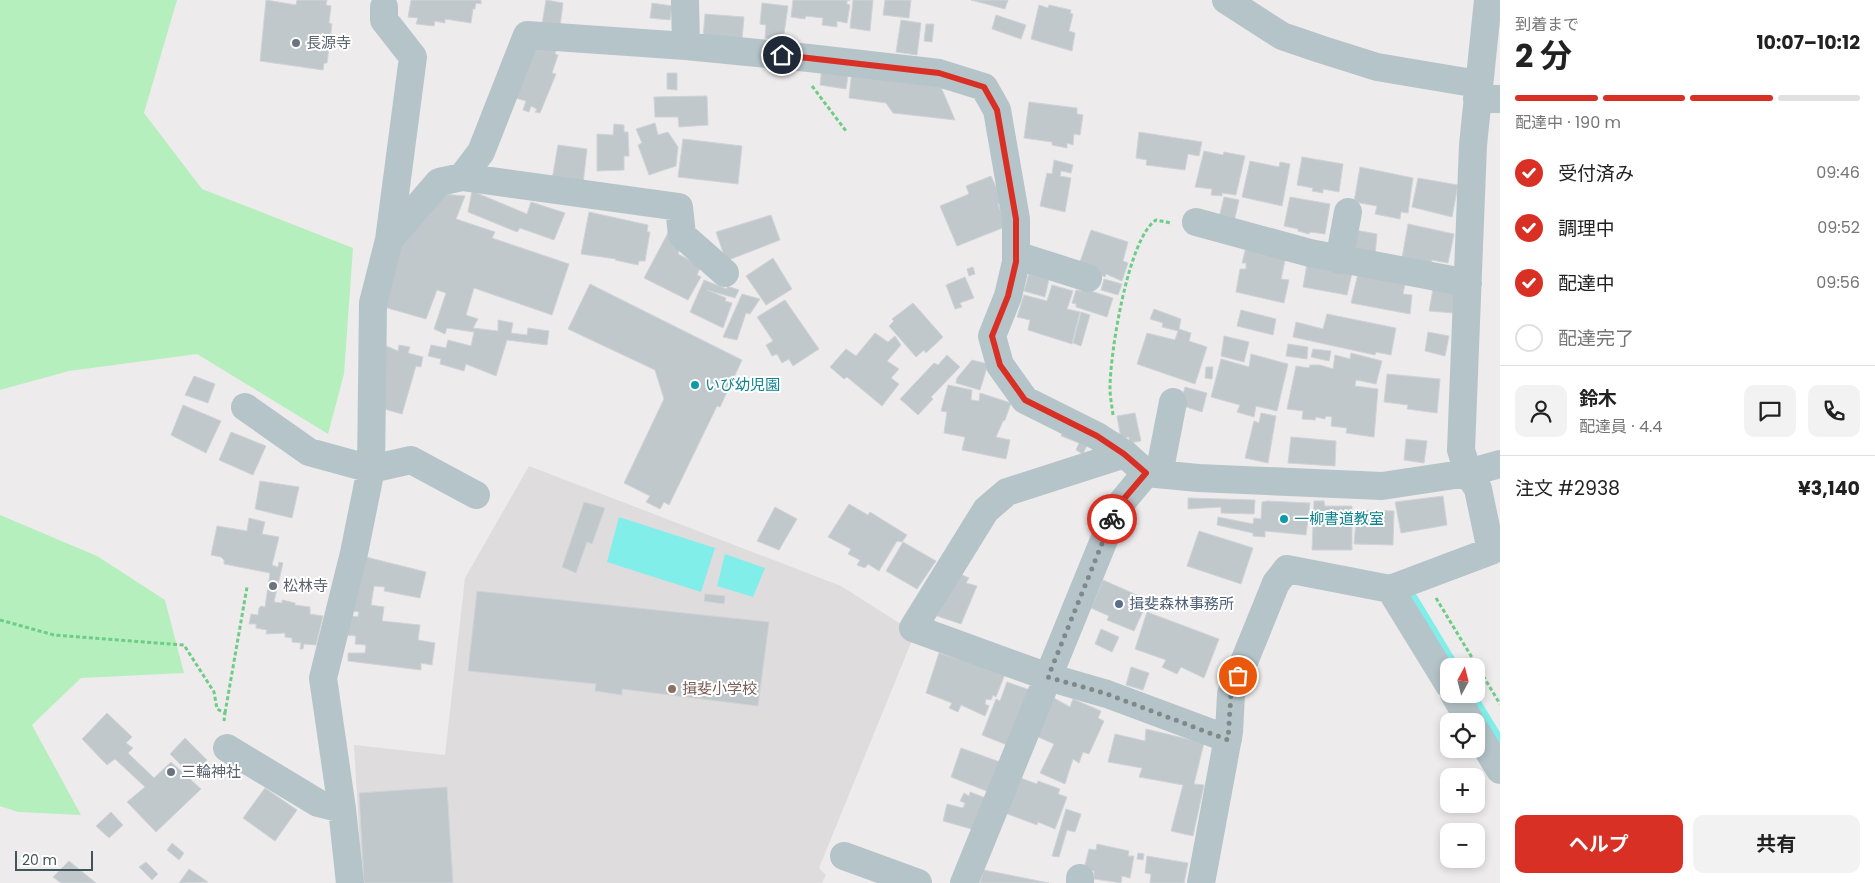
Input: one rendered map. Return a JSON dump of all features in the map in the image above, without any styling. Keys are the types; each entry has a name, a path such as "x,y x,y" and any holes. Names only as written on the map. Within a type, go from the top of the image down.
{"street":[{"path":"685,0 686,46"},
{"path":"1226,0 1282,36 1377,67 1485,94"},
{"path":"1201,883 1228,740 1231,694 1276,583 1287,569 1390,589 1491,551 1478,489 1468,473 1461,450 1468,283 1485,94 1488,0"},
{"path":"350,883 342,809 323,678 354,553 371,469 373,303 388,240 413,57 384,20 384,7"},
{"path":"462,178 482,152 527,35 686,46 939,73 984,87 997,110 1016,219 1016,255 1008,296 992,336 1000,365 1025,400 1097,436 1152,473 1198,478 1382,486 1468,473 1500,464"},
{"path":"388,240 439,182 462,178 679,208 682,235 725,273"},
{"path":"1339,260 1348,212"},
{"path":"1196,222 1339,260 1468,283"},
{"path":"1016,255 1088,278"},
{"path":"964,883 1116,508 1152,473 1173,402"},
{"path":"246,407 309,452 371,469 412,460 476,495"},
{"path":"1120,451 1007,492 986,510 914,628 1048,677 1107,694 1228,740"},
{"path":"1390,589 1440,670"},
{"path":"1485,746 1500,770"},
{"path":"227,748 318,804 342,809"},
{"path":"844,856 918,883"}],"path":[{"path":"802,57 810,83 846,131"},
{"path":"1120,451 1110,388 1115,328 1138,243 1149,224 1156,220 1182,226 1196,222"},
{"path":"1423,576 1500,704"},
{"path":"227,748 224,728 225,713 247,588"},
{"path":"0,620 54,635 184,645 214,692 217,709 225,713"}],"shaded area":[{"name":"揖斐小学校","path":"529,466 841,586 915,633 819,868 826,875 822,883 362,883 354,745 445,755 465,578"}],"green space":[{"path":"0,0 177,0 144,113 202,189 353,248 344,374 328,434 197,354 69,371 0,390"},
{"path":"0,515 97,556 165,600 184,673 81,678 32,725 81,815 18,812 0,806"}],"water":[{"path":"619,517 715,548 701,592 607,562"},
{"path":"725,554 765,568 753,597 717,586"}],"building":[{"name":"長源寺","path":"266,0 296,5 297,0 327,0 326,5 331,6 329,23 332,24 327,63 324,63 323,70 260,61"},
{"path":"411,0 481,0 481,4 476,3 471,23 445,19 445,23 435,21 434,26 416,24 418,18 408,17"},
{"path":"546,0 563,3 560,27 542,24"},
{"path":"793,0 850,0 847,1 847,4 850,5 847,23 837,21 837,27 822,25 823,18 806,16 805,19 791,17"},
{"path":"853,0 873,0 870,31 850,28"},
{"path":"885,0 911,0 909,18 883,15"},
{"path":"971,0 1008,0 1005,9"},
{"path":"652,3 672,6 670,20 650,18"},
{"path":"762,3 788,6 783,41 765,38 766,25 760,24"},
{"path":"1039,5 1048,8 1049,5 1071,10 1070,13 1073,14 1069,31 1075,33 1072,51 1031,39"},
{"path":"705,14 744,17 742,40 703,38"},
{"path":"996,15 1026,25 1021,39 992,29"},
{"path":"901,20 921,23 917,55 896,52"},
{"path":"926,24 934,24 932,42 924,41"},
{"path":"534,46 556,48 555,54 558,55 552,73 556,74 540,113 535,112 537,109 531,106 529,112 523,110 526,101 512,97"},
{"path":"822,66 849,70 846,89 820,85"},
{"path":"852,69 938,80 955,120 893,113 886,103 849,98"},
{"path":"667,73 677,73 677,90 667,89"},
{"path":"707,96 708,125 679,127 678,117 655,117 654,97"},
{"path":"1029,102 1077,108 1077,114 1083,115 1080,135 1074,134 1073,145 1067,143 1067,148 1052,145 1052,142 1024,138"},
{"path":"655,123 658,135 668,132 678,147 676,166 649,175 638,145 642,143 636,129"},
{"path":"614,124 624,125 624,132 628,132 629,156 624,156 624,170 597,171 597,134 613,135"},
{"path":"1139,132 1202,142 1199,156 1188,154 1185,170 1146,165 1147,160 1136,158"},
{"path":"683,139 742,146 738,184 678,177"},
{"path":"558,145 587,149 583,184 552,180"},
{"path":"1204,151 1223,155 1224,152 1245,156 1236,195 1222,193 1222,196 1211,195 1212,189 1195,187"},
{"path":"1302,157 1343,164 1339,192 1323,189 1323,193 1312,191 1313,188 1297,185"},
{"path":"1054,160 1073,165 1071,173 1061,171 1060,176 1071,178 1065,212 1040,206 1047,173 1052,174"},
{"path":"1250,161 1279,167 1280,162 1290,164 1282,206 1242,197"},
{"path":"1360,167 1413,178 1408,213 1401,212 1400,219 1375,214 1377,206 1354,202"},
{"path":"991,176 1003,202 998,204 1004,221 1010,225 957,246 940,206 969,194 966,186"},
{"path":"1418,178 1458,185 1452,217 1412,207"},
{"path":"472,191 527,214 531,202 565,213 554,240 520,228 517,232 468,212"},
{"path":"442,194 465,196 456,219 495,232 492,238 569,264 552,315 474,288 466,315 478,319 473,328 498,331 498,320 513,323 511,333 527,335 528,328 549,331 547,345 507,340 496,376 466,364 464,371 440,364 441,359 428,356 431,345 446,348 448,340 471,346 474,332 447,328 445,334 434,329 446,293 437,290 426,319 384,307 402,244"},
{"path":"1224,197 1239,200 1234,222 1219,218"},
{"path":"1290,197 1330,204 1325,234 1310,232 1309,234 1284,226"},
{"path":"589,212 648,225 647,232 650,232 645,261 639,261 638,265 616,259 581,254"},
{"path":"771,215 780,240 726,261 716,232"},
{"path":"1408,224 1454,234 1448,263 1432,260 1431,264 1402,258"},
{"path":"1091,230 1128,242 1123,261 1128,263 1122,281 1106,274 1105,277 1094,272 1095,267 1080,262"},
{"path":"1355,230 1377,234 1375,256 1350,252"},
{"path":"669,231 680,247 678,254 701,266 697,275 701,277 688,300 644,278"},
{"path":"1246,247 1286,256 1281,279 1289,280 1284,303 1236,292 1240,269 1246,269 1246,263 1242,263"},
{"path":"773,258 792,289 766,305 746,276"},
{"path":"1307,264 1352,273 1347,295 1303,287"},
{"path":"973,267 975,274 969,276 967,269"},
{"path":"1029,273 1049,279 1045,297 1024,291"},
{"path":"1358,274 1405,284 1403,294 1412,295 1410,314 1351,303"},
{"path":"965,277 974,298 960,303 962,307 955,309 946,285"},
{"path":"1104,279 1122,284 1118,295 1101,290"},
{"path":"704,280 727,289 727,286 739,290 735,298 707,290 726,298 725,301 732,303 723,328 690,312"},
{"name":"いび幼児園","path":"590,284 742,360 720,407 717,406 669,505 664,502 660,509 646,502 650,496 624,483 664,399 655,370 568,329"},
{"path":"1052,285 1073,291 1067,309 1080,312 1072,344 1028,330 1030,320 1017,317 1024,295 1047,301"},
{"path":"1081,288 1113,298 1107,317 1076,307 1076,304 1072,303 1076,290 1081,291"},
{"path":"1433,289 1456,294 1454,313 1429,311"},
{"path":"742,294 760,299 750,314 746,313 737,340 723,337"},
{"path":"785,300 819,349 793,366 789,359 782,363 777,354 772,356 766,345 773,341 757,317"},
{"path":"913,303 943,337 926,353 924,350 916,357 889,326 894,321 892,319"},
{"path":"1154,309 1181,319 1179,329 1191,333 1189,341 1207,347 1195,384 1137,364 1147,333 1175,340 1178,331 1162,327 1163,323 1150,319"},
{"path":"1241,310 1276,319 1273,335 1237,326"},
{"path":"1081,312 1090,315 1081,346 1073,343"},
{"path":"1327,314 1396,328 1391,355 1376,352 1375,355 1293,337 1296,322 1323,329"},
{"path":"1428,332 1449,336 1445,356 1425,351"},
{"path":"875,333 888,342 895,336 901,345 887,361 899,369 891,378 899,384 882,406 847,377 844,379 830,367 846,349 856,356"},
{"path":"1224,336 1249,342 1244,362 1221,356"},
{"path":"1288,344 1308,347 1307,359 1286,356"},
{"path":"384,345 398,351 399,345 410,347 408,353 423,357 421,367 416,366 402,414 381,408"},
{"path":"1313,349 1331,351 1329,361 1311,357"},
{"path":"1351,353 1382,361 1376,384 1356,380 1355,386 1378,389 1374,437 1346,433 1347,428 1331,426 1332,417 1326,416 1325,419 1316,417 1315,420 1302,419 1303,411 1287,409 1296,366 1309,368 1310,365 1320,365 1333,369 1335,355 1350,359"},
{"path":"1251,354 1288,364 1277,411 1256,406 1254,417 1237,412 1240,405 1211,397 1221,359 1249,367"},
{"path":"947,355 960,367 931,397 933,399 918,415 900,399 934,363 938,365"},
{"path":"972,360 988,364 980,390 956,383 957,378"},
{"path":"1206,367 1213,367 1212,379 1205,378"},
{"path":"1387,374 1440,379 1437,413 1407,409 1408,405 1384,402"},
{"path":"194,376 215,384 208,403 185,395"},
{"path":"948,385 972,390 971,400 979,401 980,393 1011,403 996,437 1010,440 1006,459 962,450 965,437 944,433 947,412 941,411"},
{"path":"1185,387 1207,393 1202,412 1180,405"},
{"path":"183,405 221,421 206,453 171,435"},
{"path":"1135,413 1141,441 1129,443 1129,437 1121,439 1117,416"},
{"path":"1261,413 1276,416 1268,463 1245,458 1254,421 1259,423"},
{"path":"1064,429 1089,441 1083,454 1076,450 1079,443 1061,436"},
{"path":"231,432 266,446 253,475 219,460"},
{"path":"1291,437 1336,441 1335,466 1288,463"},
{"path":"1406,439 1427,441 1424,463 1404,460"},
{"path":"260,481 299,487 292,518 255,509"},
{"path":"1443,496 1447,525 1401,533 1395,502"},
{"path":"1188,498 1255,500 1254,514 1221,513 1221,507 1188,509"},
{"path":"1314,501 1324,501 1325,506 1352,506 1352,550 1312,550"},
{"path":"584,502 605,508 592,544 587,542 576,573 562,567"},
{"name":"一柳書道教室","path":"1262,502 1310,503 1306,535 1265,531 1265,537 1253,536 1253,533 1217,525 1218,517 1253,524 1254,518 1261,519"},
{"path":"849,504 868,515 870,512 907,535 902,542 897,541 879,571 868,564 865,568 857,565 860,560 848,554 851,549 828,537"},
{"path":"775,507 797,519 779,550 757,541"},
{"path":"1357,510 1394,511 1393,545 1354,544"},
{"name":"松林寺","path":"249,518 265,522 262,534 279,537 272,565 278,567 279,562 283,563 274,602 282,603 282,600 295,603 295,605 310,607 310,614 323,616 316,645 304,644 303,649 300,649 301,643 292,642 292,638 285,637 285,633 266,634 267,630 256,628 256,624 249,624 251,614 258,615 259,608 261,606 265,607 270,573 224,564 224,560 221,557 211,555 217,526 247,531"},
{"path":"1199,531 1253,548 1241,584 1187,566"},
{"path":"903,542 936,561 917,589 886,571"},
{"path":"366,557 426,572 420,598 384,591 385,587 374,586 371,605 384,607 382,621 420,625 418,640 435,643 432,665 421,663 421,670 348,661 348,653 365,653 366,645 355,644 356,636 346,635 352,616 358,617 359,612 353,611"},
{"path":"958,573 969,578 966,583 977,586 961,624 937,616"},
{"name":"揖斐森林事務所","path":"1103,580 1148,600 1134,631 1107,620 1109,616 1091,608"},
{"path":"477,591 769,622 758,706 622,689 622,695 595,691 596,684 468,671"},
{"path":"705,594 725,596 724,604 704,601"},
{"path":"1147,612 1219,639 1204,678 1181,667 1177,674 1162,667 1166,660 1135,649"},
{"path":"1101,629 1119,637 1112,652 1095,644"},
{"path":"939,653 1005,674 996,697 993,695 991,700 986,699 985,704 989,706 985,716 961,705 958,712 949,708 952,703 926,693"},
{"path":"1131,667 1149,673 1143,690 1126,685"},
{"path":"1007,682 1030,690 1007,745 982,735 996,699 1000,701"},
{"path":"1052,697 1070,707 1073,699 1101,711 1098,718 1104,721 1089,754 1083,752 1079,763 1073,759 1065,784 1040,773 1054,744 1036,736"},
{"name":"三輪神社","path":"107,713 132,737 126,743 133,748 128,753 154,778 171,762 201,789 156,832 127,802 145,787 115,759 107,765 82,739"},
{"path":"1146,729 1204,743 1194,784 1204,785 1193,836 1171,831 1183,785 1139,777 1142,768 1108,762 1115,734 1145,741"},
{"path":"185,738 207,760 193,777 170,754"},
{"path":"961,748 1000,762 989,792 951,777"},
{"path":"1018,777 1037,784 1038,781 1060,789 1058,794 1067,797 1055,829 1038,822 1037,825 1005,813"},
{"path":"447,787 453,883 364,883 359,793"},
{"path":"265,788 297,810 275,841 243,818"},
{"path":"970,792 986,798 975,830 943,821 947,804 963,808 965,803 960,801 964,793 969,796"},
{"path":"1066,809 1081,814 1075,832 1067,830 1059,857 1052,856"},
{"path":"111,812 123,825 109,838 96,826"},
{"path":"172,843 184,853 179,860 167,850"},
{"path":"1097,844 1129,851 1128,856 1134,856 1130,878 1122,876 1121,883 1094,879 1094,871 1084,869 1089,849 1096,850"},
{"path":"1138,853 1144,854 1143,860 1137,859"},
{"path":"1147,856 1188,863 1184,883 1150,883 1151,874 1145,873"},
{"path":"69,861 96,883 61,883 53,877"},
{"path":"146,862 158,874 152,880 139,867"},
{"path":"189,869 208,882 179,883"},
{"path":"984,870 1049,883 980,883"}],"waterway":[{"path":"1414,598 1450,658"},
{"path":"1477,703 1500,740"}],"way so far":[{"path":"1112,519 1048,677 1107,694 1228,740 1231,694 1238,676"}],"place":[{"name":"長源寺","path":"296,43"},
{"name":"いび幼児園","path":"695,385"},
{"name":"一柳書道教室","path":"1284,519"},
{"name":"松林寺","path":"273,586"},
{"name":"揖斐森林事務所","path":"1119,604"},
{"name":"揖斐小学校","path":"672,689"},
{"name":"三輪神社","path":"171,772"}],"route":[{"path":"782,55 939,73 984,87 997,110 1016,219 1016,262 1008,296 992,336 1000,365 1025,400 1097,436 1124,454 1146,473 1116,508 1112,519"}]}
